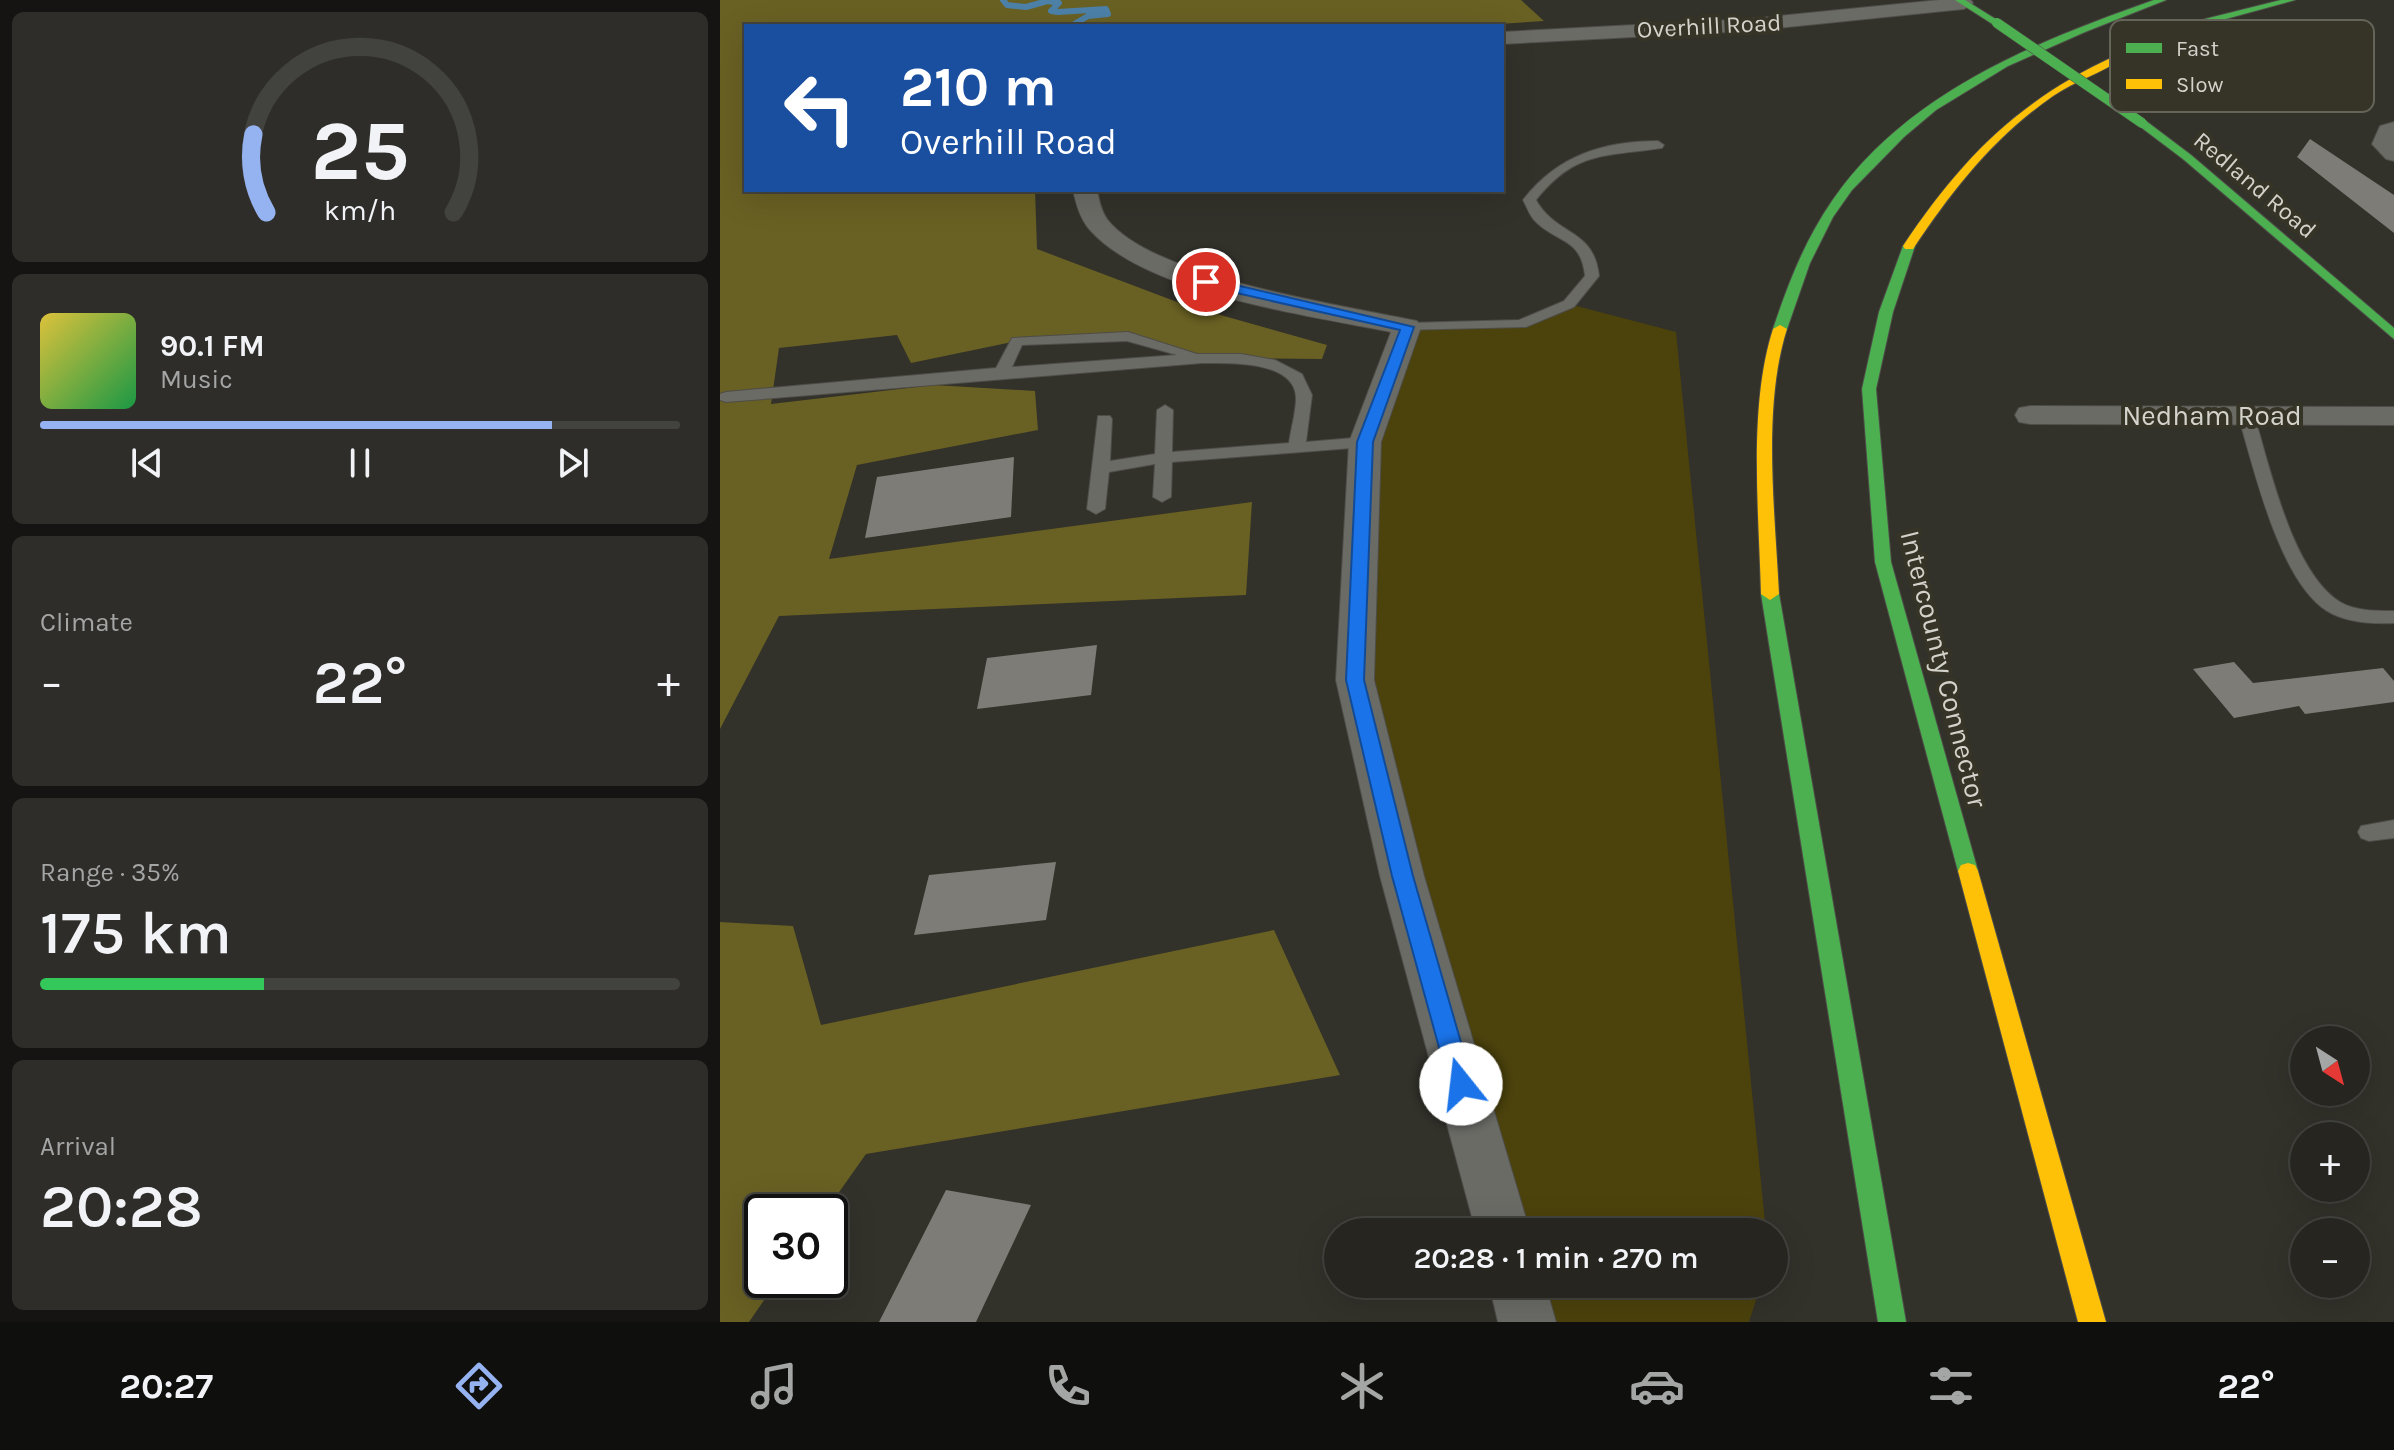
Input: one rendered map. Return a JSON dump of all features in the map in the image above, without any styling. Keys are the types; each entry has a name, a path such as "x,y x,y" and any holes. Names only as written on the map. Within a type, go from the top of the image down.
{"main road":[{"path":"1892,1322 1768,583 1765,444 1773,351 1795,280 1837,201 1892,140 1938,103 1990,69 2076,29 2162,0"},
{"name":"Intercounty Connector","path":"2212,20 2291,0"},
{"name":"Redland Road","path":"1961,2 1997,23 2110,101"},
{"name":"Intercounty Connector","path":"2092,1322 1883,562 1869,389 1886,312 1907,249 1940,196 1980,149 2043,97 2110,61"},
{"name":"Redland Road","path":"2126,112 2187,157 2394,335"}],"street":[{"name":"Overhill Road","path":"1504,38 1749,25 1961,2"},
{"path":"2394,129 2388,131 2383,144 2394,154"},
{"path":"1086,192 1096,222 1108,235 1162,267 1206,282 1407,327 1365,442 1355,680 1402,876 1499,1218"},
{"name":"Nedham Road","path":"2030,415 2394,416"},
{"path":"1521,1298 1527,1322"}],"lane":[{"path":"1407,327 1521,324 1569,304 1592,276 1590,257 1577,242 1540,219 1529,200 1553,173 1585,158 1623,145 1658,145"},
{"path":"1002,372 1017,341 1128,336 1202,358"},
{"path":"726,397 1002,372 1202,358 1241,359 1275,365 1296,377 1304,395 1297,447"},
{"path":"1162,497 1165,410"},
{"path":"2246,415 2294,557 2314,591 2332,607 2355,615 2394,617"},
{"path":"1096,509 1104,419"},
{"path":"1101,468 1161,458 1365,442"},
{"path":"2369,832 2394,829"}],"shaded area":[{"path":"720,0 1521,0 1544,21 1499,24 744,24 744,192 1035,192 1037,249 1185,305 1327,345 1322,359 1202,358 1128,336 1017,341 911,363 897,335 779,348 771,404 934,385 1035,391 1038,430 857,465 829,559 1252,502 1246,595 779,616 720,729"},
{"path":"1569,304 1676,332 1765,1218 1499,1218 1355,680 1365,442 1407,327 1521,324"},
{"path":"720,922 793,926 821,1025 1274,930 1340,1075 866,1154 838,1194 744,1194 744,1298 766,1298 749,1322 720,1322"},
{"path":"1521,1298 1757,1298 1749,1322 1527,1322"}],"building":[{"path":"2310,139 2394,195 2394,233 2297,157"},
{"path":"1014,457 1011,517 865,538 877,477"},
{"path":"1097,645 1091,695 977,709 987,658"},
{"path":"2234,662 2253,683 2383,668 2394,681 2394,702 2305,714 2299,706 2234,718 2193,669"},
{"path":"1056,862 1046,920 914,935 929,875"},
{"path":"946,1190 1031,1205 976,1322 879,1322"}],"waterway":[{"path":"1003,0 1007,5 1026,7 1051,0"},
{"path":"1048,1 1059,3 1051,11 1106,9 1108,14 1088,16 1074,24"}],"traffic: fast":[{"path":"1959,0 1997,23"},
{"path":"1780,329 1804,263 1837,202 1900,134 1933,108 2004,64 2081,30 2162,0"},
{"path":"2212,20 2291,0"},
{"path":"1997,23 2110,101"},
{"path":"2126,112 2142,123"},
{"path":"2142,123 2187,157 2394,335"},
{"path":"1909,246 1886,312 1869,389 1883,562 1968,871"},
{"path":"1770,594 1892,1322"}],"traffic: slow":[{"path":"1909,246 1950,187 1998,135 2053,92 2110,62"},
{"path":"1770,594 1765,444 1773,351 1780,329"},
{"path":"1968,871 2092,1322"}],"route":[{"path":"1206,282 1407,327 1365,442 1355,680 1402,876 1461,1084"}]}
